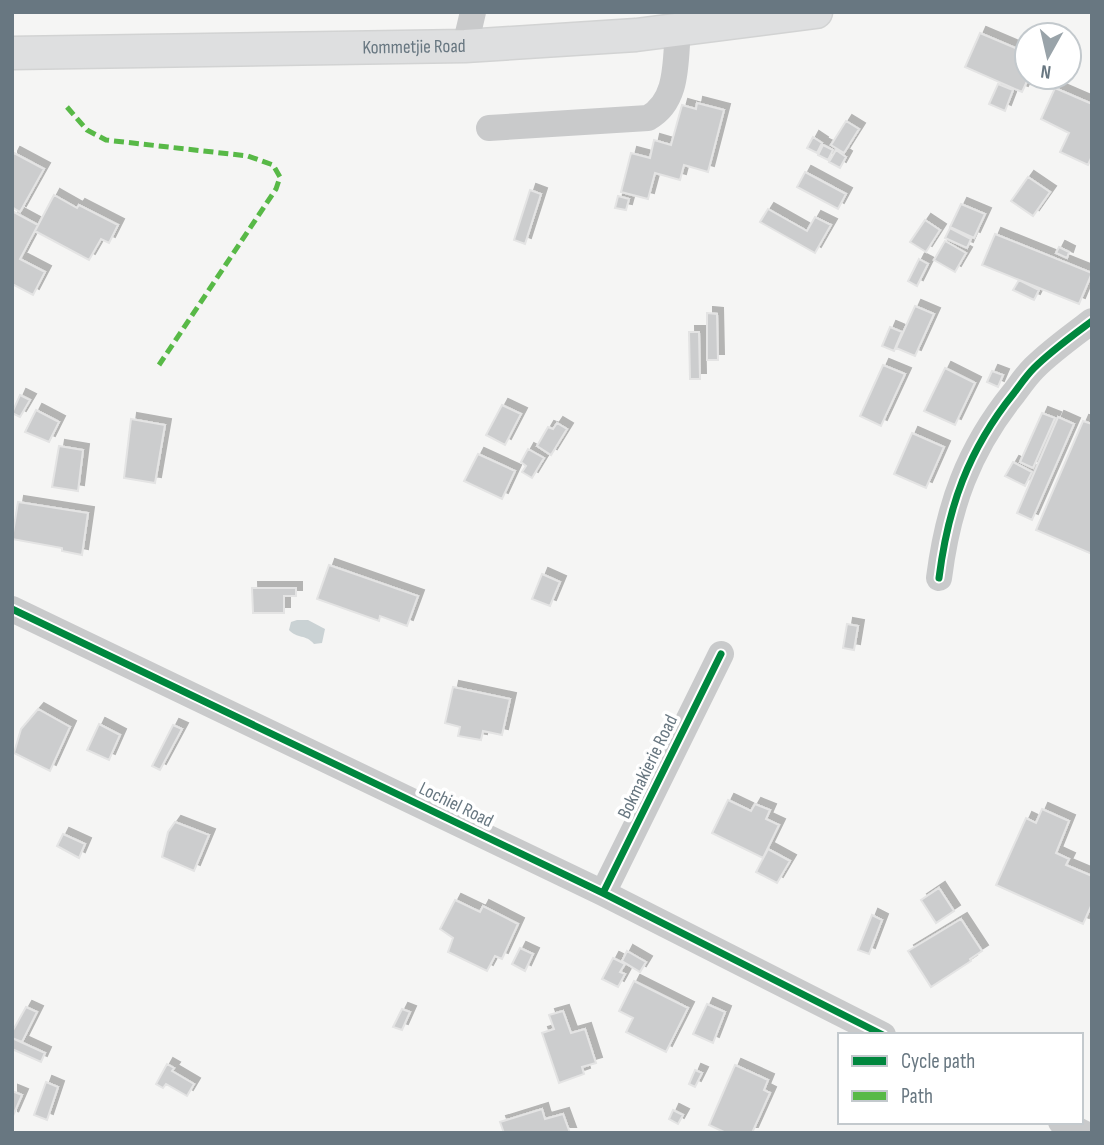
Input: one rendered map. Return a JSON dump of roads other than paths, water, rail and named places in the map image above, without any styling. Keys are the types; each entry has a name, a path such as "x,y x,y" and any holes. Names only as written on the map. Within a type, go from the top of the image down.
{"main road":[{"name":"Kommetjie Road","path":"12,53 465,47 678,30 728,18 816,12"}],"street":[{"path":"465,47 473,12"},
{"path":"489,128 648,118 658,112 673,86 678,30"},
{"path":"939,578 954,499 971,457 989,427 1033,369 1092,321"},
{"name":"Lochiel Road","path":"12,609 603,893 879,1033"},
{"name":"Bokmakierie Road","path":"603,893 721,654"},
{"path":"1065,1124 1083,1133"}]}
